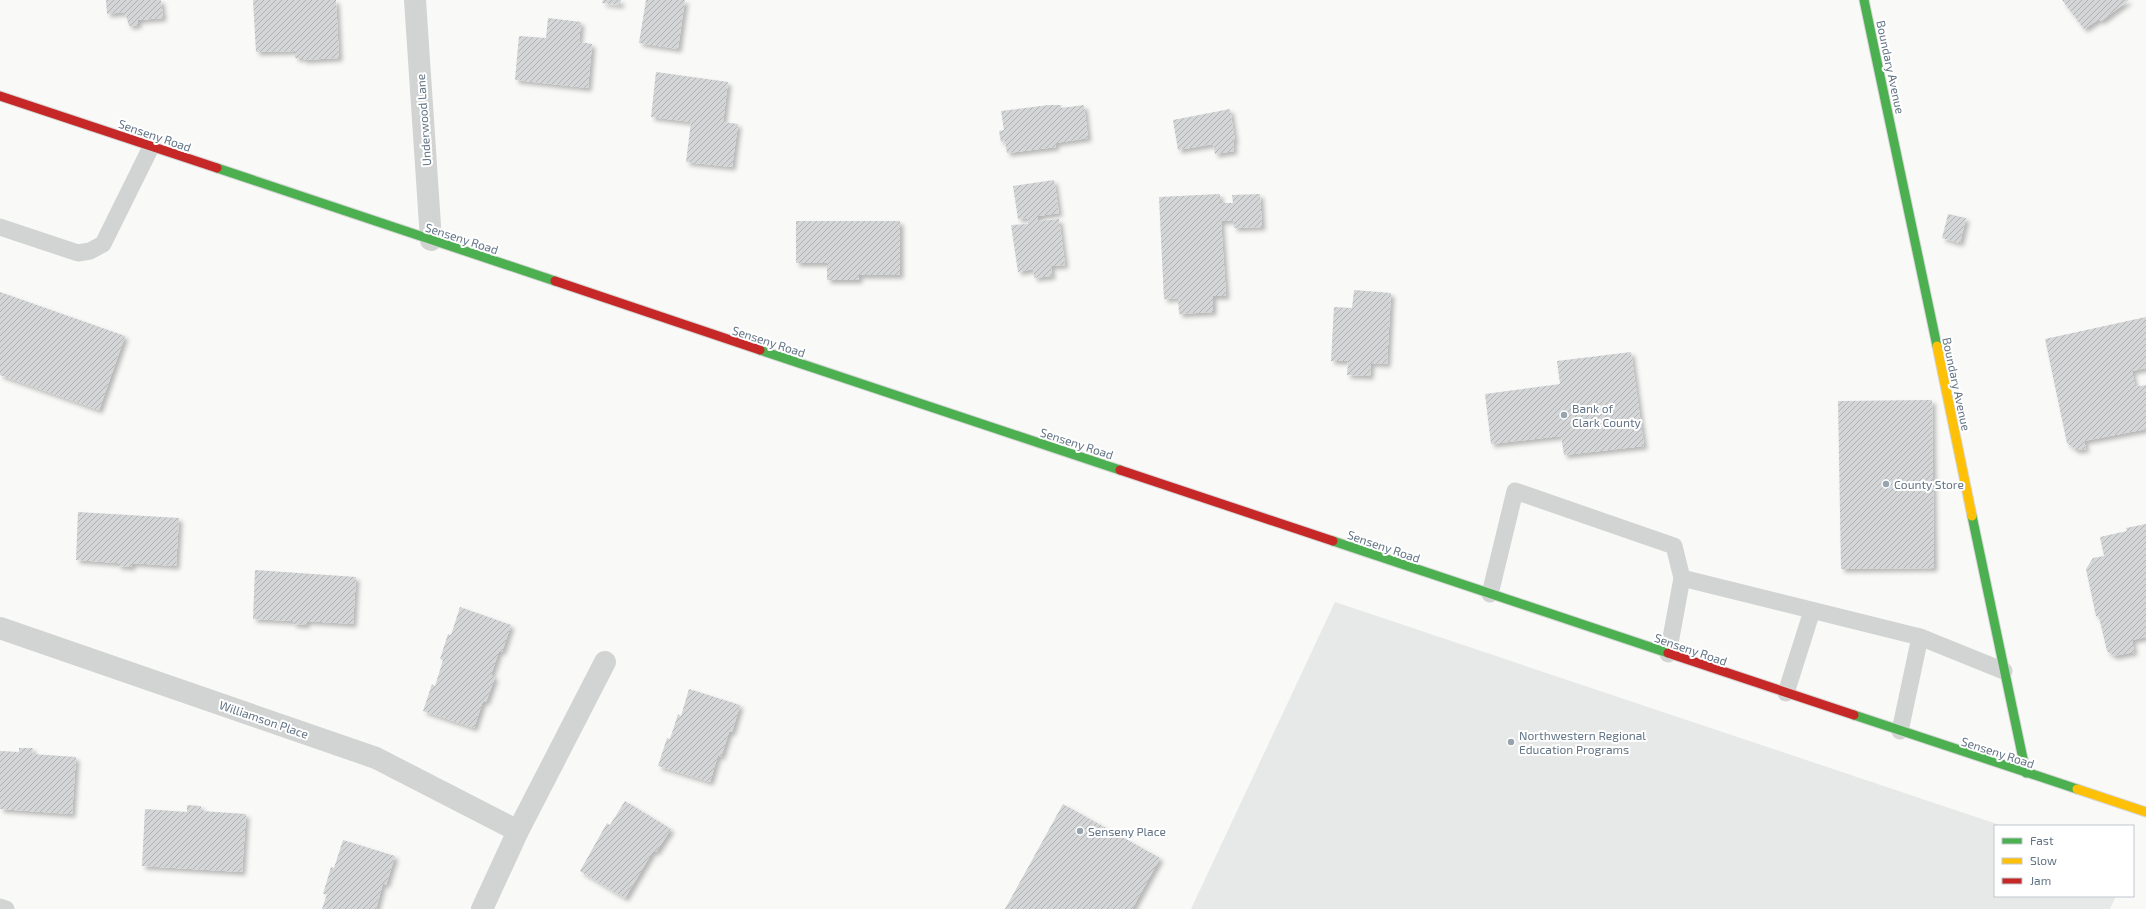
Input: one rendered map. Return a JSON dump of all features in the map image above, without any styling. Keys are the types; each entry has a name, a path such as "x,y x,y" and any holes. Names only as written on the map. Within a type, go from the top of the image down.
{"main road":[{"name":"Boundary Avenue","path":"1864,0 2026,773"},
{"name":"Senseny Road","path":"0,96 1668,654 2146,812"}],"street":[{"name":"Underwood Lane","path":"415,0 431,240"},
{"name":"Williamson Place","path":"0,628 376,758 518,830"},
{"path":"482,909 518,830 605,662"}],"lane":[{"path":"0,227 78,253 90,251 103,244 151,147"},
{"path":"1490,594 1515,491 1674,546 1682,578 1668,654"},
{"path":"1682,578 1920,637 2004,670"},
{"path":"1786,693 1812,611"},
{"path":"1900,731 1920,637"},
{"path":"0,907 6,909"}],"shaded area":[{"name":"Northwestern Regional Education Programs","path":"1335,602 2000,825 1994,825 1994,897 2116,897 2110,909 1191,909"}],"building":[{"path":"106,0 161,0 163,18 138,20 138,25 129,26 125,12 107,14"},
{"path":"253,0 336,0 339,58 303,60 303,58 295,58 295,51 256,52"},
{"path":"603,0 621,0 620,5 602,3"},
{"path":"646,0 685,0 678,49 639,43"},
{"path":"2062,0 2129,0 2101,21 2099,19 2084,29"},
{"path":"548,18 581,22 579,42 592,44 588,88 515,80 519,36 546,38"},
{"path":"656,72 728,82 723,122 738,124 732,167 686,162 691,122 651,117"},
{"path":"1061,105 1061,108 1084,105 1088,138 1055,143 1056,147 1007,153 1005,141 1001,142 999,131 1004,130 1001,111"},
{"path":"1230,109 1235,141 1233,141 1234,151 1215,154 1213,144 1178,150 1173,120"},
{"path":"1054,180 1059,213 1038,216 1038,221 1059,219 1065,265 1051,266 1052,276 1034,278 1033,269 1018,272 1011,225 1028,224 1027,218 1018,219 1013,186"},
{"path":"1220,194 1220,203 1233,203 1232,195 1260,194 1262,227 1234,228 1233,220 1221,221 1226,296 1213,296 1213,312 1179,314 1178,298 1164,299 1159,197"},
{"path":"1948,214 1966,218 1960,243 1942,238"},
{"path":"796,221 900,221 900,275 859,275 859,280 827,280 827,263 796,263"},
{"path":"1354,290 1391,293 1387,364 1371,363 1370,376 1347,375 1348,361 1331,361 1334,307 1352,308"},
{"path":"0,292 125,336 99,410 0,375"},
{"path":"2146,317 2146,368 2132,371 2135,387 2146,385 2146,429 2084,441 2086,449 2076,450 2067,443 2045,339"},
{"name":"Bank of Clark County","path":"1631,352 1644,446 1564,455 1561,436 1491,444 1485,394 1560,384 1557,361"},
{"name":"County Store","path":"1932,400 1934,568 1841,569 1838,401"},
{"path":"78,512 179,518 176,566 132,563 132,567 118,566 118,563 76,560"},
{"path":"2146,524 2146,637 2132,640 2134,652 2114,656 2107,651 2099,617 2096,616 2086,569 2093,558 2104,556 2100,537 2127,531 2126,528"},
{"path":"255,570 356,577 353,624 307,621 306,625 293,624 293,621 253,619"},
{"path":"460,607 511,625 502,652 499,651 491,675 495,677 486,702 483,701 474,728 423,711 432,684 435,686 443,660 440,659 448,634 451,635"},
{"path":"689,689 740,705 732,732 729,732 721,757 718,755 710,782 658,766 667,738 670,739 678,714 681,716"},
{"path":"19,748 33,748 32,754 76,757 72,814 0,809 0,751 19,752"},
{"path":"625,801 671,829 656,852 653,851 625,898 580,871 607,823 610,825"},
{"name":"Senseny Place","path":"1063,804 1160,858 1132,909 1005,909"},
{"path":"187,805 201,806 201,811 246,814 242,872 142,866 145,809 187,812"},
{"path":"343,840 395,856 386,885 383,883 376,909 322,909 327,894 323,894 331,867 334,868"}],"traffic: fast":[{"path":"1864,0 1937,346"},
{"path":"217,168 555,281"},
{"path":"760,350 1120,470"},
{"path":"1972,516 2026,773"},
{"path":"1333,541 1668,653"},
{"path":"1854,715 2077,789"}],"traffic: slow":[{"path":"1937,346 1972,516"},
{"path":"2077,789 2146,812"}],"traffic: jam":[{"path":"0,96 217,168"},
{"path":"555,281 760,350"},
{"path":"1120,470 1333,541"},
{"path":"1668,653 1854,715"}],"place":[{"name":"Bank of Clark County","path":"1564,415"},
{"name":"County Store","path":"1886,484"},
{"name":"Northwestern Regional Education Programs","path":"1511,742"},
{"name":"Senseny Place","path":"1080,831"}]}
